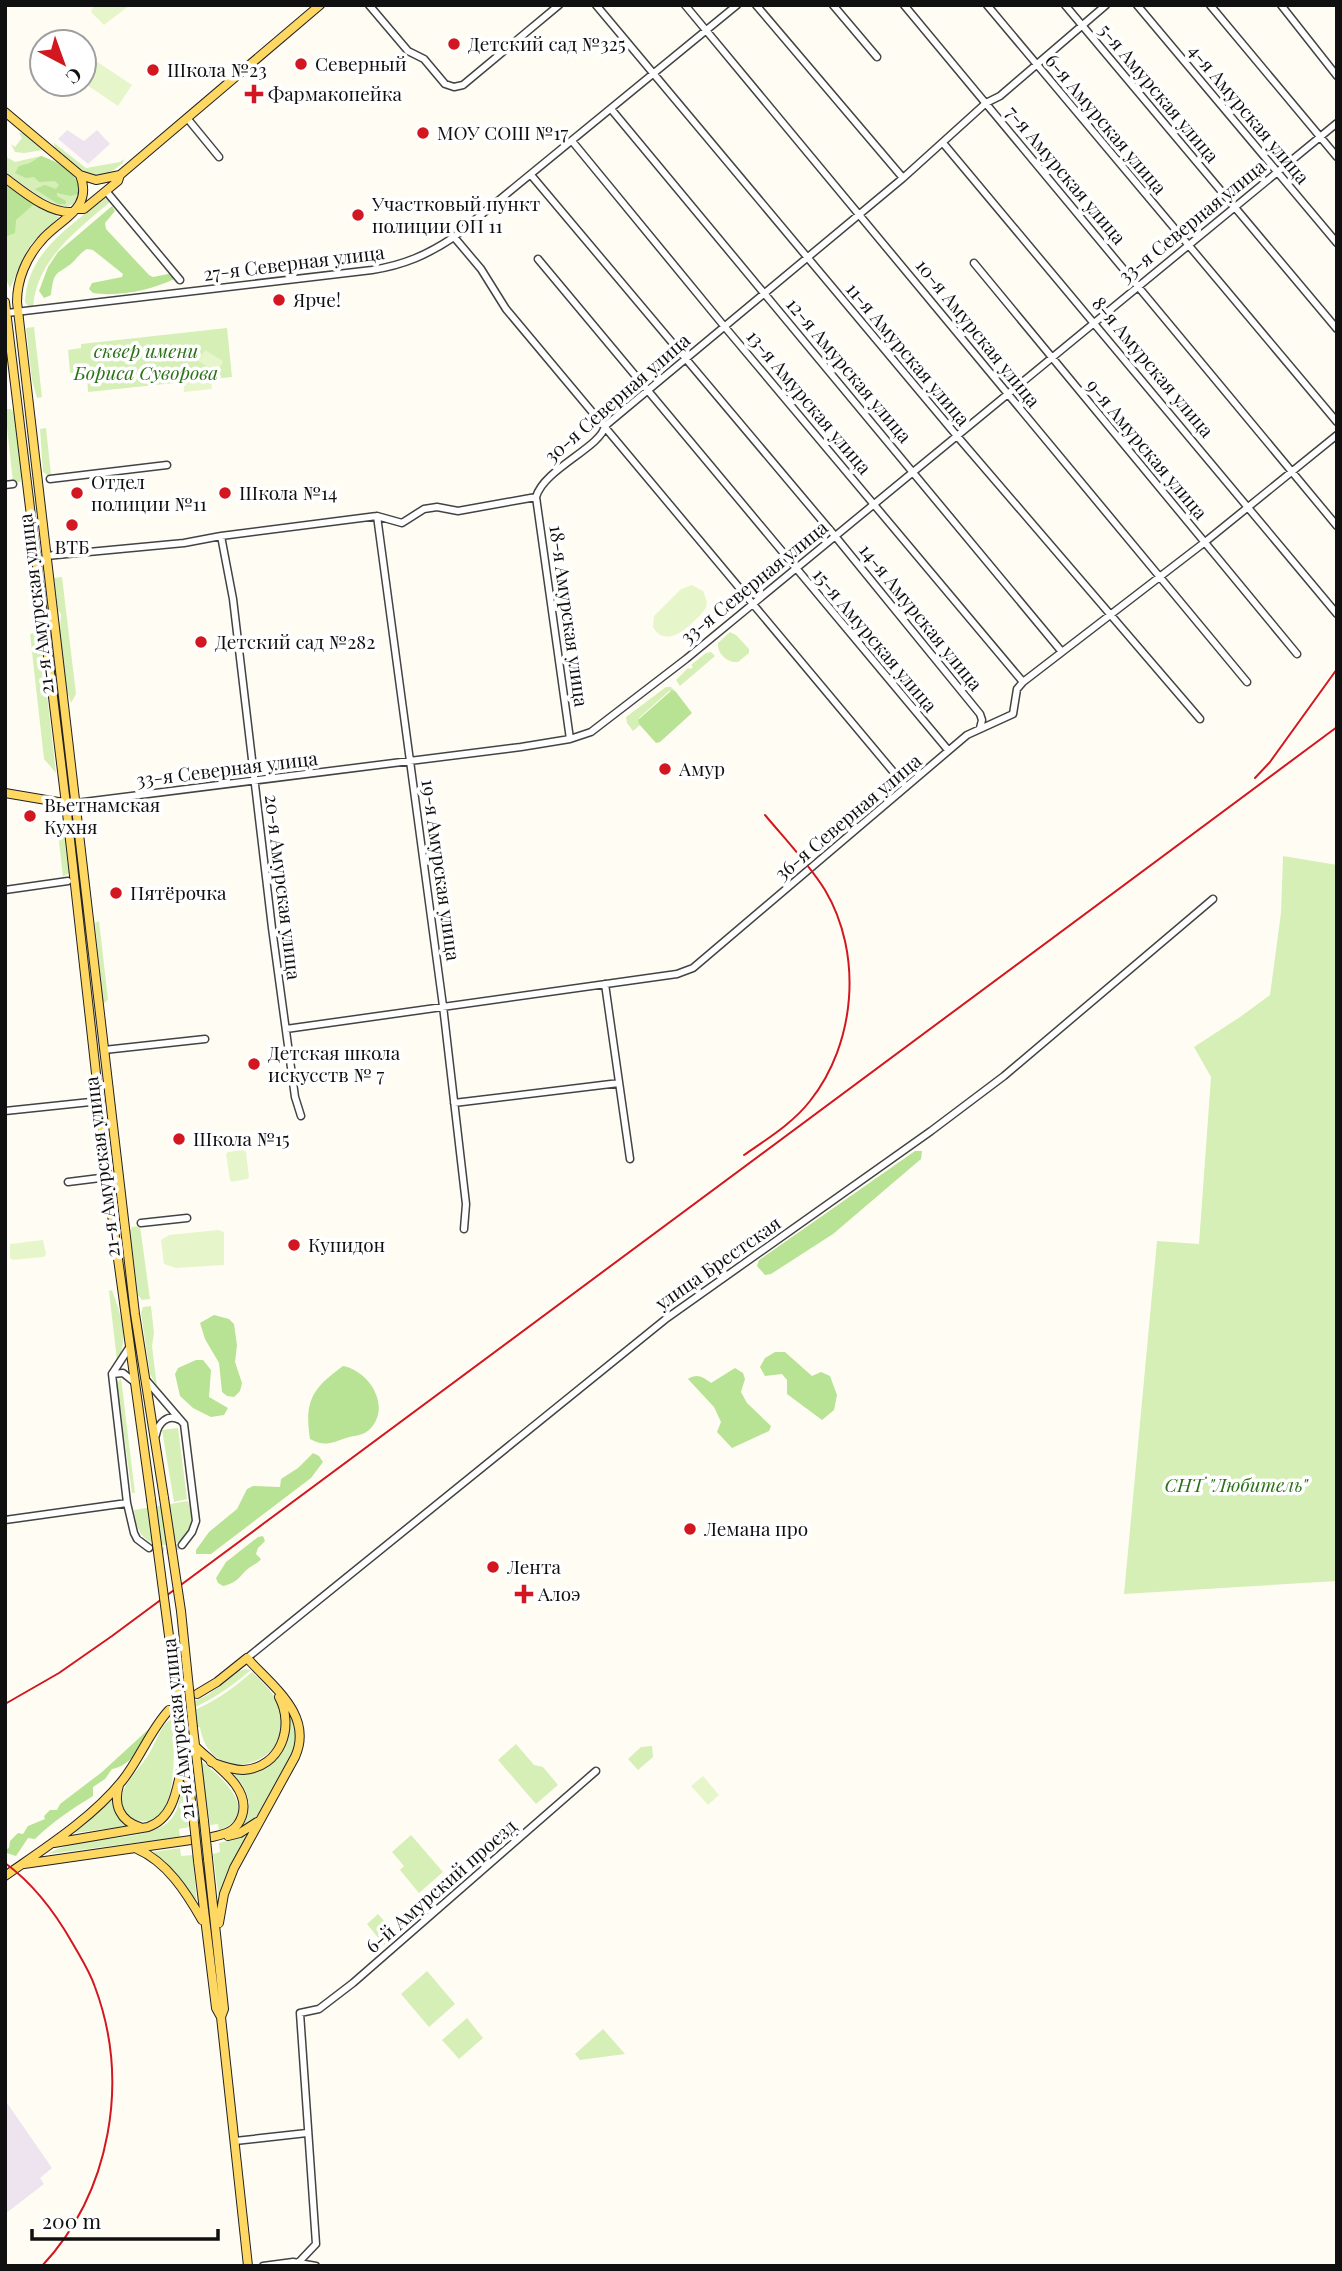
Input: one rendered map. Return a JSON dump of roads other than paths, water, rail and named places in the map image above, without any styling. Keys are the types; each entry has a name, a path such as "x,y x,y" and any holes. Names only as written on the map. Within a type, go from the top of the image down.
{"main road":[{"name":"21-я Амурская улица","path":"221,2017 224,2009 216,1927 179,1597 143,1371 46,556 18,286 30,256 47,233 76,210 84,209 118,181 120,175 320,5"},
{"path":"5,112 80,176 101,180 120,175"},
{"path":"5,178 47,206 65,213 76,210 85,191 80,176"},
{"name":"21-я Амурская улица","path":"5,302 66,804 71,881 133,1381 194,1823 216,2008 221,2017 248,2266"},
{"path":"5,793 66,804 76,803"},
{"path":"71,881 85,879"},
{"path":"100,1101 110,1100"},
{"path":"197,1694 247,1658 294,1709 300,1725 301,1738 295,1757 230,1876 216,1927"},
{"path":"211,1762 231,1769 249,1769 264,1763 276,1753 285,1738 287,1723 284,1707 276,1691"},
{"path":"5,1876 90,1813 119,1785 136,1764 162,1717 169,1710"},
{"path":"195,1746 237,1787 244,1804 237,1827 216,1836 240,1833 261,1818"},
{"path":"42,1849 66,1840 143,1827 161,1821 170,1810 184,1757"},
{"path":"119,1785 116,1803 120,1812 131,1824 143,1827"},
{"path":"20,1865 191,1840"},
{"path":"134,1847 162,1864 183,1888 206,1926"},
{"path":"42,1849 41,1855 46,1860"}],"street":[{"path":"369,5 408,51 424,59 445,84 458,87 559,5"},
{"name":"11-я Амурская улица","path":"596,5 957,436 1200,719"},
{"name":"10-я Амурская улица","path":"685,5 1247,682"},
{"name":"27-я Северная улица","path":"7,313 381,269 421,257 454,237 737,5"},
{"path":"756,5 903,178"},
{"path":"833,5 877,57"},
{"name":"7-я Амурская улица","path":"904,5 1337,526"},
{"name":"6-я Амурская улица","path":"987,5 1186,246 1337,422"},
{"name":"5-я Амурская улица","path":"1065,5 1337,329"},
{"name":"30-я Северная улица","path":"536,496 543,483 556,473 561,465 602,434 605,426 903,178 986,103 1000,96 1106,5"},
{"name":"4-я Амурская улица","path":"1137,5 1337,243"},
{"path":"1210,5 1337,158"},
{"path":"1281,5 1337,76"},
{"name":"12-я Амурская улица","path":"611,109 1062,652"},
{"path":"187,118 219,157"},
{"name":"33-я Северная улица","path":"76,803 411,761 570,739 591,732 615,716 754,603 1337,123"},
{"name":"13-я Амурская улица","path":"572,141 724,327 1023,682"},
{"name":"8-я Амурская улица","path":"943,143 1337,614"},
{"name":"14-я Амурская улица","path":"531,174 835,536 980,714 980,727"},
{"path":"106,191 180,280"},
{"path":"454,237 481,270 506,309 906,787"},
{"name":"15-я Амурская улица","path":"538,259 948,750"},
{"name":"9-я Амурская улица","path":"974,263 1297,654"},
{"path":"1023,682 1161,577 1337,435"},
{"path":"50,479 167,465"},
{"path":"46,556 182,544 221,536 377,516 402,523 424,509 438,507 458,511 536,496"},
{"name":"18-я Амурская улица","path":"536,496 570,739"},
{"name":"19-я Амурская улица","path":"377,516 443,1006 466,1204 464,1229"},
{"name":"20-я Амурская улица","path":"221,536 233,599 295,1097 301,1116"},
{"name":"36-я Северная улица","path":"286,1029 677,974 693,968 948,750 980,727 1013,714 1017,689 1023,682"},
{"path":"5,890 71,881"},
{"name":"улица Брестская","path":"247,1658 667,1318 942,1123 1003,1076 1213,899"},
{"path":"605,984 630,1158"},
{"path":"104,1050 205,1039"},
{"path":"454,1103 619,1083"},
{"path":"5,1111 100,1101"},
{"path":"68,1182 108,1177"},
{"path":"141,1223 187,1218"},
{"path":"129,1348 112,1374 127,1503 134,1534 149,1548"},
{"path":"143,1371 148,1383 184,1424 195,1521 192,1532 182,1545"},
{"path":"112,1374 123,1373 133,1381"},
{"path":"155,1441 157,1429 166,1420 176,1418 184,1424"},
{"path":"5,1520 127,1503"},
{"name":"6-й Амурский проезд","path":"307,2133 300,2013 319,2009 353,1983 596,1771"},
{"path":"235,2141 307,2133 316,2244 298,2263"},
{"path":"262,2266 298,2263 316,2266"}],"tunnel":[{"path":"149,1548 167,1551 182,1545"}],"railway":[{"path":"1255,778 1270,762 1337,669"},
{"path":"5,1704 59,1673 112,1636 1337,727"},
{"path":"744,1155 788,1124 810,1101 837,1053 849,998 845,942 837,915 818,880 765,815"},
{"path":"5,1863 44,1900 91,1976 106,2023 111,2060 112,2097 108,2134 98,2170 66,2237 42,2266"}],"place":[{"name":"Детский сад №325","path":"454,44"},
{"name":"Северный","path":"301,64"},
{"name":"Школа №23","path":"153,70"},
{"name":"Фармакопейка","path":"254,94"},
{"name":"МОУ СОШ №17","path":"423,133"},
{"name":"Участковый пункт полиции ОП 11","path":"358,215"},
{"name":"Ярче!","path":"279,300"},
{"name":"Отдел полиции №11","path":"77,493"},
{"name":"Школа №14","path":"225,493"},
{"name":"ВТБ","path":"72,525"},
{"name":"Детский сад №282","path":"201,642"},
{"name":"Амур","path":"665,769"},
{"name":"Вьетнамская Кухня","path":"30,816"},
{"name":"Пятёрочка","path":"116,893"},
{"name":"Детская школа искусств № 7","path":"254,1064"},
{"name":"Школа №15","path":"179,1139"},
{"name":"Купидон","path":"294,1245"},
{"name":"Лемана про","path":"690,1529"},
{"name":"Лента","path":"493,1567"},
{"name":"Алоэ","path":"524,1594"}],"park label":[{"name":"сквер имени Бориса Суворова","path":"146,362"},
{"name":"СНТ \"Любитель\"","path":"1236,1485"}]}
